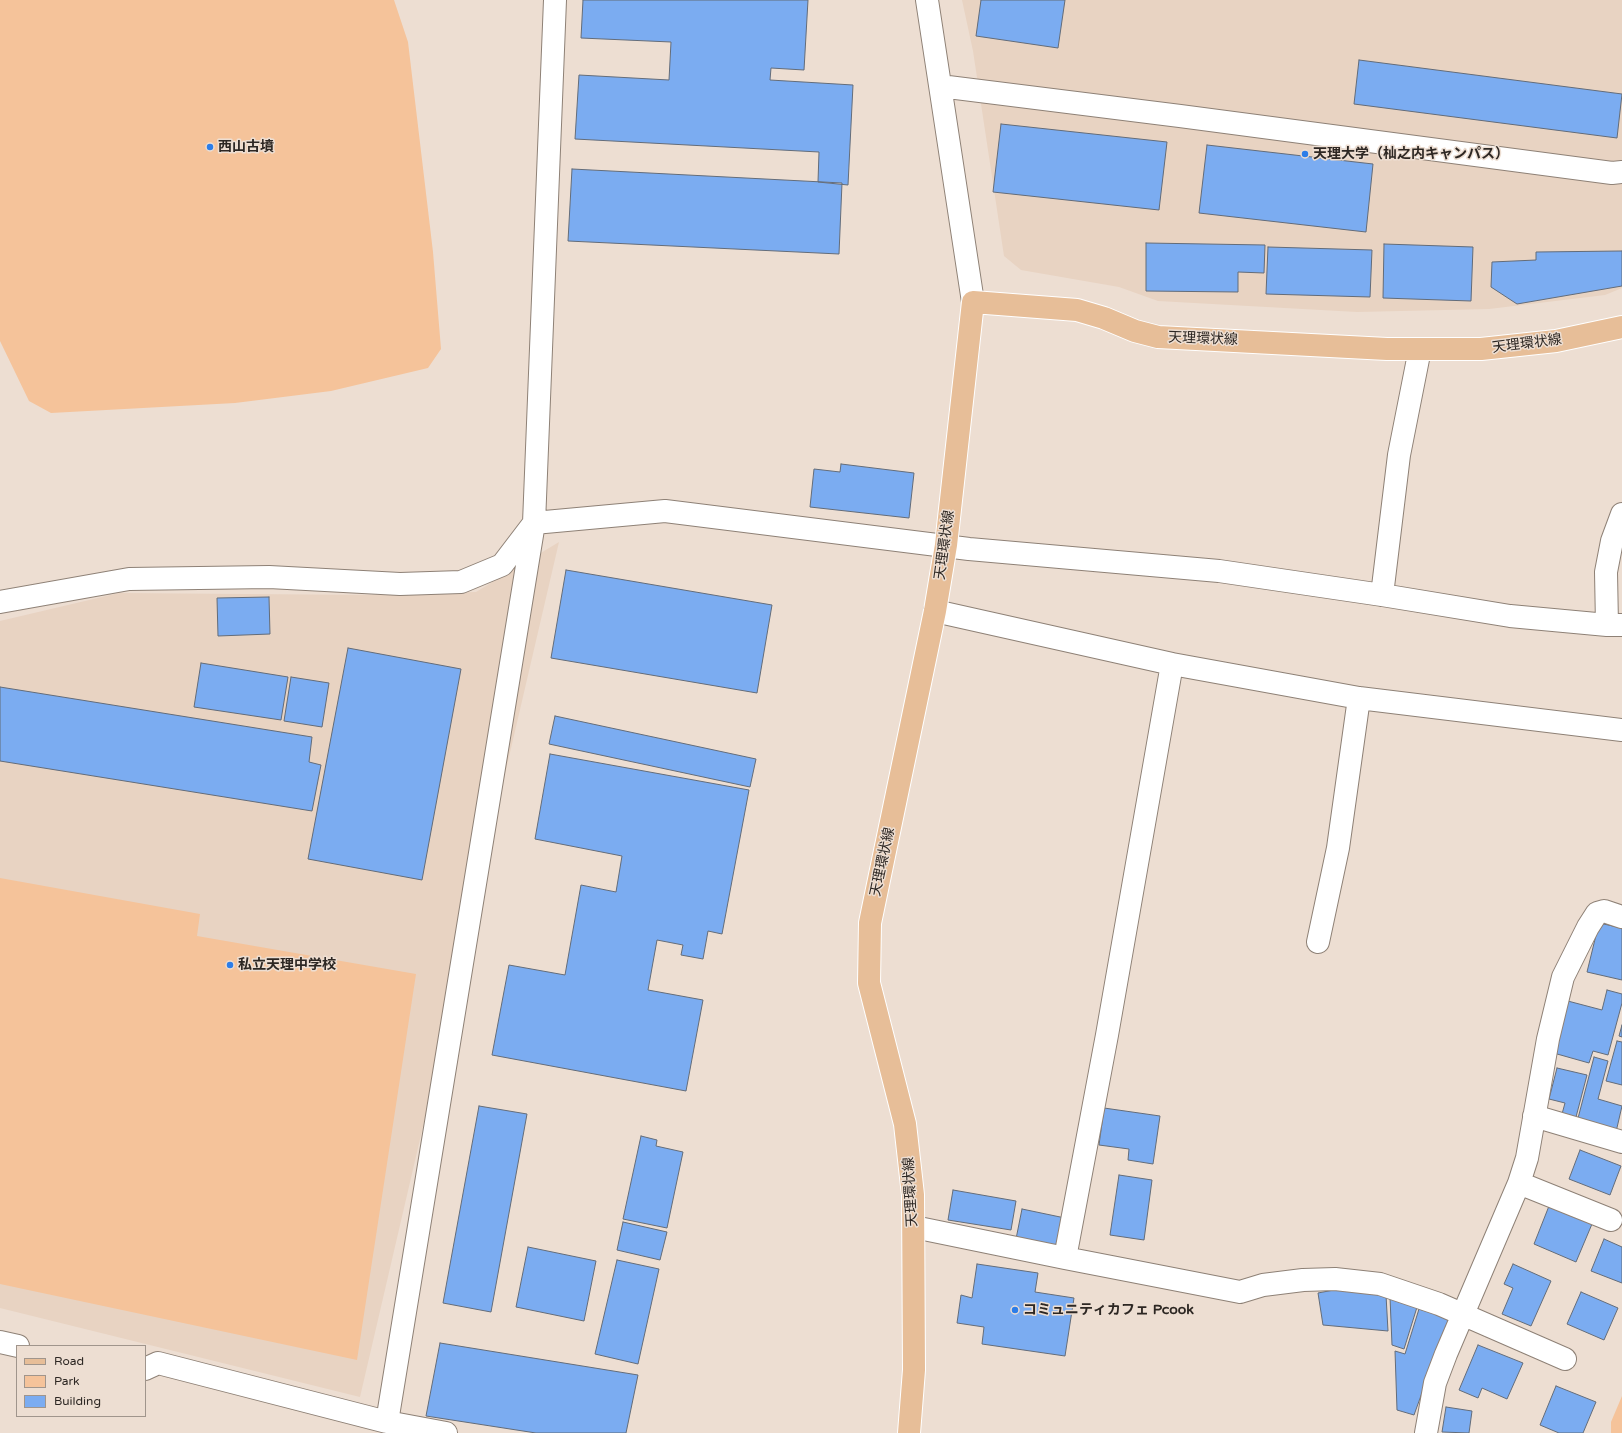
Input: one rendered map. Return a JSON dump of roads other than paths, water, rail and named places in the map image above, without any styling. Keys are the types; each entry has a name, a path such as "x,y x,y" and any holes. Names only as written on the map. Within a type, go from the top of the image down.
{"main road":[{"name":"天理環状線","path":"910,1433 914,1370 913,1195 905,1124 869,982 870,923 935,611 946,545 973,302 1077,310 1104,318 1135,331 1158,337 1387,349 1481,349 1556,341 1622,326"}],"street":[{"path":"387,1422 534,523 555,0"},
{"path":"927,0 973,302"},
{"path":"940,86 1180,116 1612,174 1622,172"},
{"path":"1382,595 1398,455 1420,349"},
{"path":"0,602 129,579 269,577 400,584 461,582 502,565 534,523 664,511 969,549 1219,571 1510,616 1614,625 1606,572 1612,541 1622,514"},
{"path":"935,611 1172,664 1358,698 1622,730"},
{"path":"1064,1258 1107,1035 1172,664"},
{"path":"1318,942 1338,848 1358,698"},
{"path":"1426,1433 1435,1383 1519,1183 1527,1158 1548,1039 1563,977 1588,927 1597,913 1604,911 1622,917"},
{"path":"1534,1116 1622,1142"},
{"path":"1519,1183 1611,1220"},
{"path":"914,1227 1240,1292 1263,1285 1303,1280 1335,1279 1380,1284 1439,1304 1565,1359"},
{"path":"0,1342 16,1346"},
{"path":"146,1369 158,1363 387,1422 446,1433"}],"place":[{"name":"西山古墳","path":"210,147"},
{"name":"天理大学（杣之内キャンパス）","path":"1305,154"},
{"name":"私立天理中学校","path":"230,965"},
{"name":"コミュニティカフェ Pcook","path":"1015,1310"}]}
